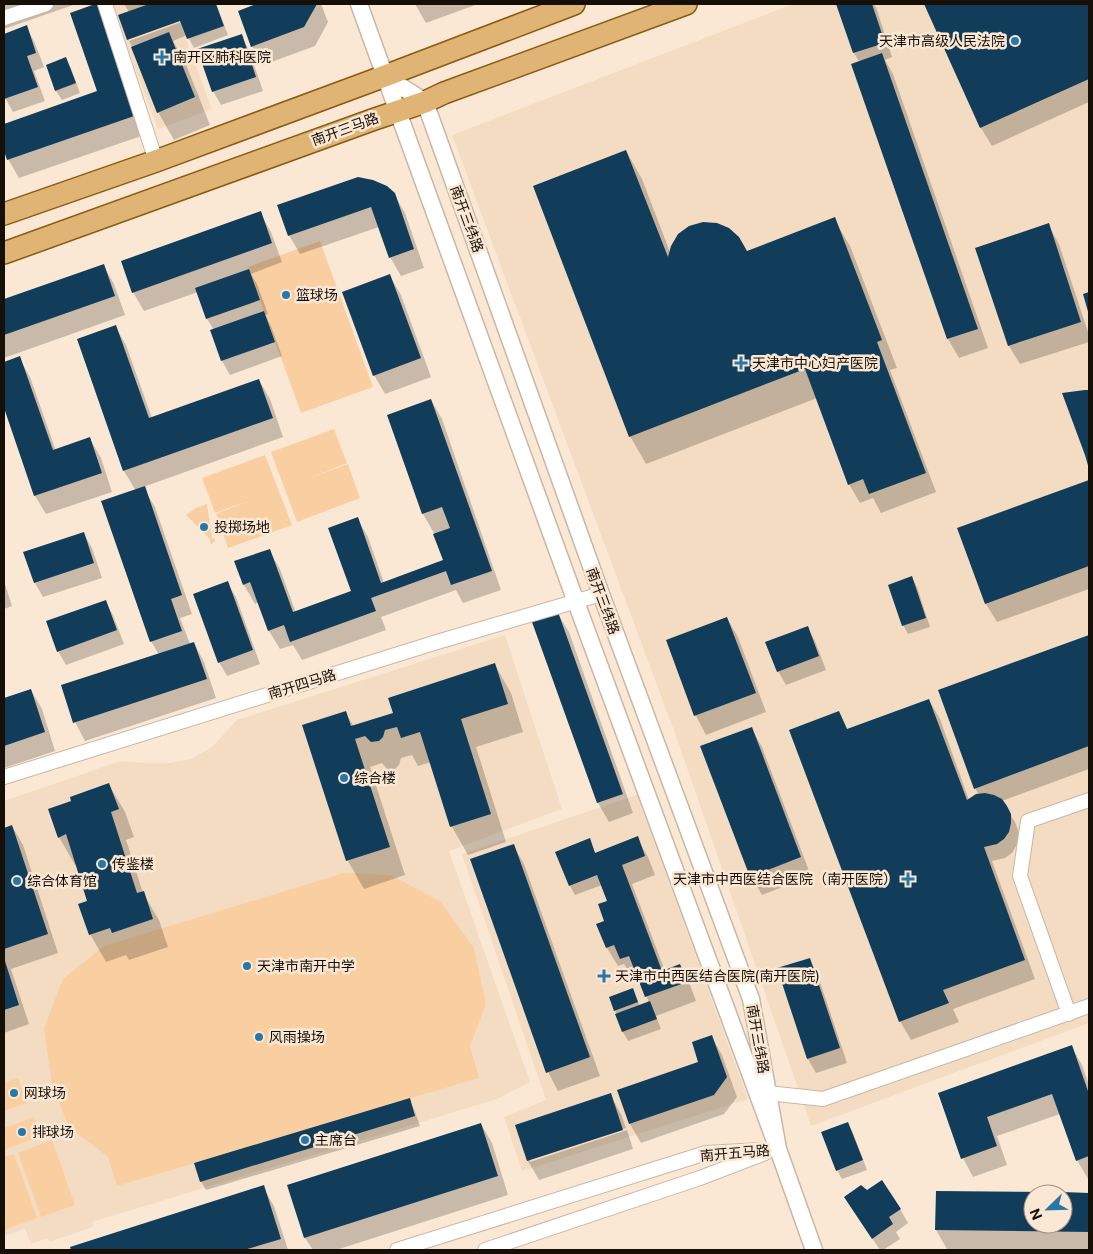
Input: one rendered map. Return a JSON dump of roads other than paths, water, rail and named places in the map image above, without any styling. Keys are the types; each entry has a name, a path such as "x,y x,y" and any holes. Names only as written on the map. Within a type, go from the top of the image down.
{"main road":[{"path":"4,214 156,161 574,4"},
{"name":"南开三马路","path":"4,253 425,102 444,92 686,4"}],"street":[{"path":"4,18 46,4"},
{"path":"105,4 156,161"},
{"name":"南开三纬路","path":"358,4 814,1250"},
{"path":"385,76 425,102"},
{"name":"南开三纬路","path":"425,102 601,594 750,999 778,1149"},
{"name":"南开四马路","path":"4,777 437,642 601,594"},
{"path":"1069,1014 1020,876 1028,821 1089,800"},
{"path":"768,1093 823,1099 1089,1006"},
{"name":"南开五马路","path":"397,1250 706,1153 778,1149"},
{"name":"南开五马路","path":"485,1250 700,1178 778,1149"}],"place":[{"name":"天津市高级人民法院","path":"1015,41"},
{"name":"南开区肺科医院","path":"162,57"},
{"name":"篮球场","path":"286,295"},
{"name":"天津市中心妇产医院","path":"741,363"},
{"name":"投掷场地","path":"204,527"},
{"name":"综合楼","path":"344,778"},
{"name":"传鉴楼","path":"102,864"},
{"name":"天津市中西医结合医院（南开医院）","path":"908,879"},
{"name":"综合体育馆","path":"17,881"},
{"name":"天津市南开中学","path":"247,966"},
{"name":"天津市中西医结合医院(南开医院)","path":"604,976"},
{"name":"风雨操场","path":"259,1037"},
{"name":"网球场","path":"14,1093"},
{"name":"排球场","path":"22,1132"},
{"name":"主席台","path":"305,1140"}]}
